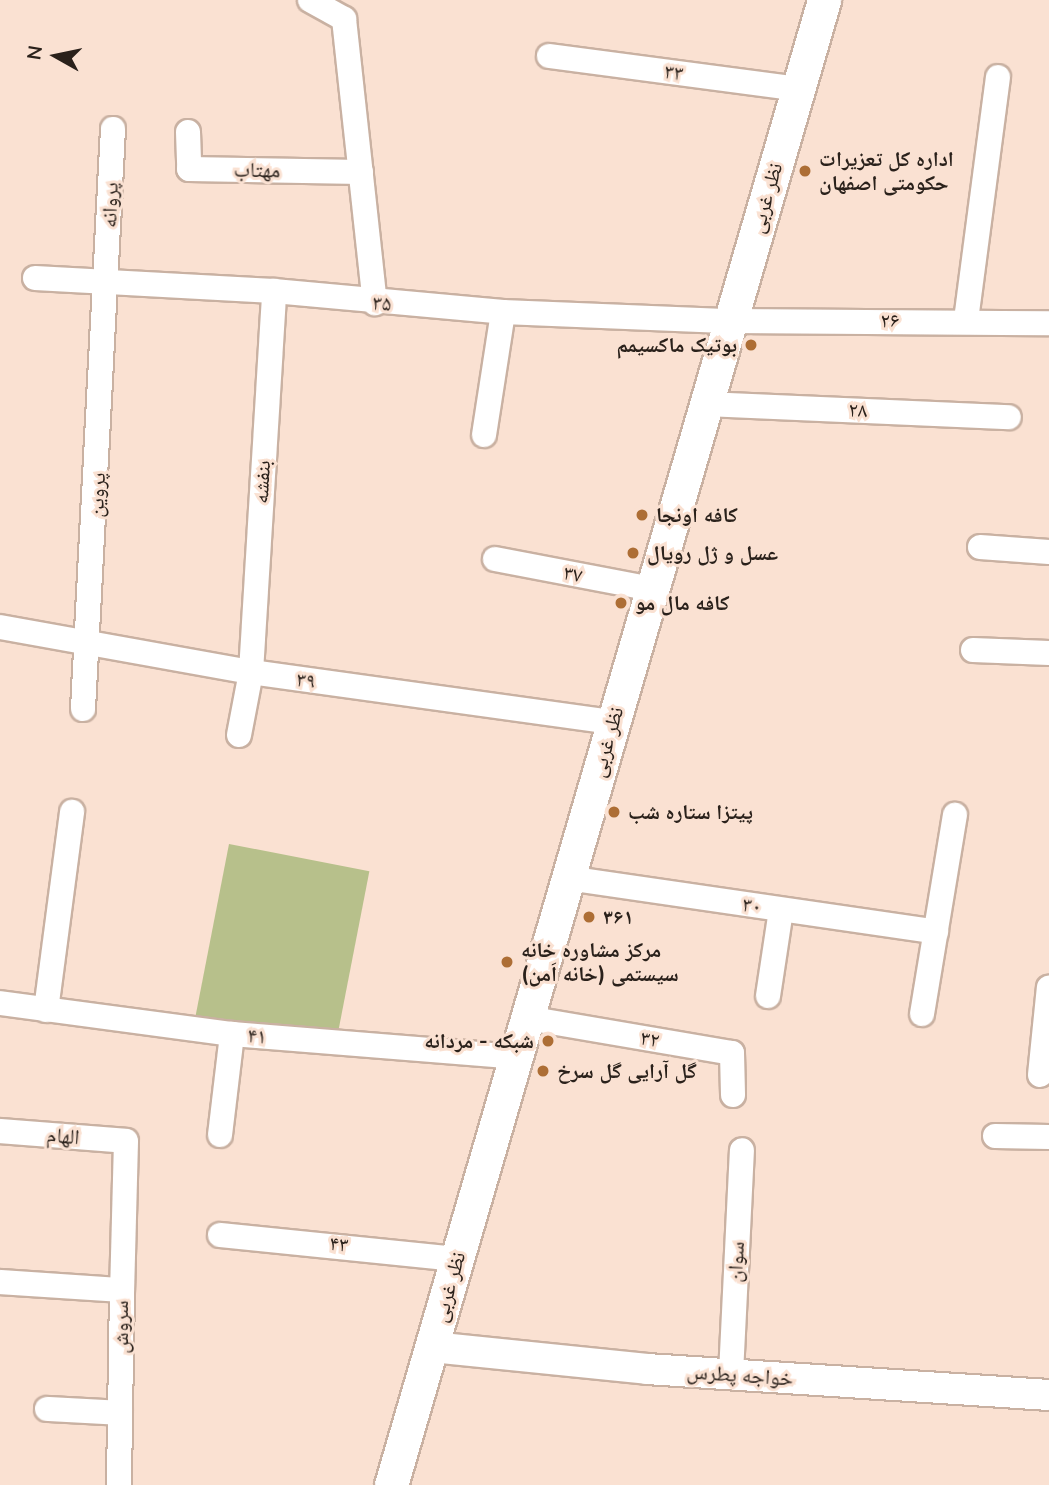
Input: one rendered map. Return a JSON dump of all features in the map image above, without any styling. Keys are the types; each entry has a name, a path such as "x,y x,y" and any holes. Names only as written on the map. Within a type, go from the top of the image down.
{"main road":[{"name":"نظر غربی","path":"391,1485 824,0"}],"street":[{"path":"310,0 344,19 376,303"},
{"name":"۳۳","path":"550,56 797,89"},
{"path":"966,320 998,77"},
{"name":"پروانه","path":"107,281 113,129"},
{"name":"مهتاب","path":"188,132 189,169 361,172"},
{"name":"۳۵","path":"34,278 274,291 376,303 503,312 730,321"},
{"name":"پروین","path":"83,709 89,643 107,281"},
{"name":"بنفشه","path":"239,735 251,672 274,291"},
{"path":"484,435 503,312"},
{"name":"۲۶","path":"730,321 966,320 1049,323"},
{"name":"۲۸","path":"706,404 1009,417"},
{"path":"980,547 1049,552"},
{"name":"۳۷","path":"495,559 652,589"},
{"name":"۳۹","path":"0,627 251,672 613,722"},
{"path":"973,650 1049,653"},
{"path":"46,1010 72,811"},
{"path":"922,1014 955,816"},
{"name":"۳۰","path":"568,878 936,932"},
{"path":"768,996 781,910"},
{"path":"1040,1075 1049,991"},
{"name":"۴۱","path":"0,1003 232,1034 516,1057"},
{"name":"۳۲","path":"527,1018 732,1053 733,1095"},
{"path":"220,1135 232,1034"},
{"name":"الهام","path":"0,1131 126,1141 122,1290"},
{"path":"995,1136 1049,1138"},
{"name":"سوان","path":"731,1374 742,1150"},
{"name":"۴۳","path":"220,1235 457,1259"},
{"name":"سروش","path":"0,1282 122,1290 118,1485"},
{"name":"خواجه پطرس","path":"432,1347 731,1374 1049,1395"},
{"path":"47,1409 120,1413"}],"green space":[{"path":"229,844 369,871 336,1043 196,1016"}],"place":[{"name":"اداره کل تعزیرات حکومتی اصفهان","path":"805,171"},
{"name":"بوتیک ماکسیمم","path":"751,345"},
{"name":"کافه اونجا","path":"642,515"},
{"name":"عسل و ژل رویال","path":"633,553"},
{"name":"کافه مال مو","path":"621,603"},
{"name":"پیتزا ستاره شب","path":"614,812"},
{"name":"۳۶۱","path":"589,917"},
{"name":"مرکز مشاوره خانه سیستمی (خانه اَمن)","path":"507,962"},
{"name":"شبکه - مردانه","path":"548,1041"},
{"name":"گل آرایی گل سرخ","path":"543,1071"}]}
